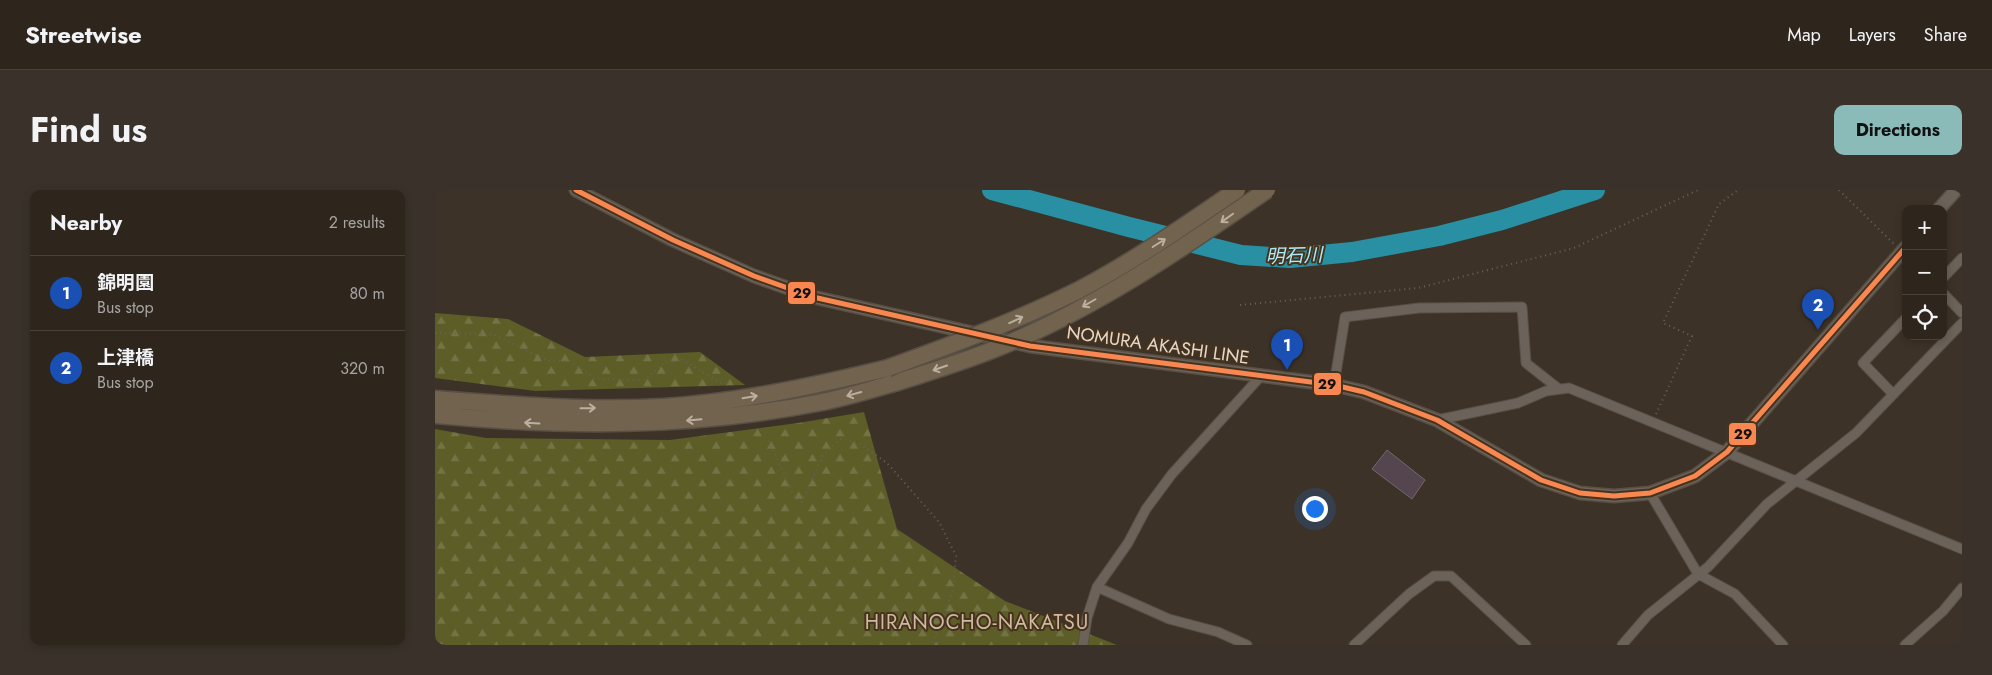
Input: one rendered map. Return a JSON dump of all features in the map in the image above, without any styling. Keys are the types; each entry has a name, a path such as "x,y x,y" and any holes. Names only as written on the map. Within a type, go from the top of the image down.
{"highway":[{"path":"435,398 566,408 663,407 727,401 808,388 889,368 997,328 1080,289 1161,242 1237,190"},
{"path":"435,415 564,424 662,423 731,417 818,403 901,381 1002,346 1083,307 1180,250 1267,190"}],"main road":[{"name":"NOMURA AKASHI LINE","path":"576,190 673,240 755,276 813,297 1030,346 1334,385 1364,392 1437,420 1541,480 1579,493 1614,496 1650,493 1695,476 1727,452 1902,253"},
{"path":"1943,205 1956,190"}],"street":[{"path":"1947,274 1962,258"},
{"path":"1945,295 1962,314"},
{"path":"1334,385 1345,317 1419,308 1522,307 1526,363 1559,389"},
{"path":"1893,394 1863,363 1902,322"},
{"path":"1622,645 1648,616 1708,567 1767,504 1856,433 1962,323"},
{"path":"1083,645 1087,618 1097,587 1128,543 1146,509 1172,474 1260,377"},
{"path":"1437,420 1517,403 1545,390 1569,388 1962,549"},
{"path":"1650,493 1698,574 1735,594 1783,645"},
{"path":"1354,645 1409,594 1434,576 1451,576 1525,645"},
{"path":"1097,587 1169,619 1218,632 1247,645"},
{"path":"1905,645 1943,611 1962,588"}],"path":[{"path":"1240,305 1418,288 1574,248 1699,190"},
{"path":"1652,423 1692,336 1663,323 1719,204 1738,190"},
{"path":"1839,190 1903,250"},
{"path":"435,333 493,334 548,361 569,360 596,379 645,380 664,363 682,360 723,384"},
{"path":"769,441 793,494 802,502 823,455 841,439 859,443 887,463 939,522 956,556 953,590 935,636 937,645"}],"green space":[{"path":"435,313 508,319 585,357 700,352 745,385 536,391 435,378"},
{"path":"864,412 897,529 1005,601 1117,645 435,645 435,429 486,438 670,440"}],"building":[{"path":"1387,450 1425,480 1412,499 1372,469"}],"waterway":[{"name":"明石川","path":"992,190 1241,255 1290,258 1352,252 1439,236 1502,220 1595,190"}],"transit line":[{"name":"29","path":"576,190 673,240 754,276 813,297 1030,346 1334,385 1364,392 1437,420 1541,480 1580,493 1614,496 1650,493 1695,476 1727,452 1903,250"}],"place":[{"name":"上津橋","path":"1818,330"},
{"name":"錦明園","path":"1287,370"}],"district":[{"name":"HIRANOCHO-NAKATSU","path":"977,622"}]}
